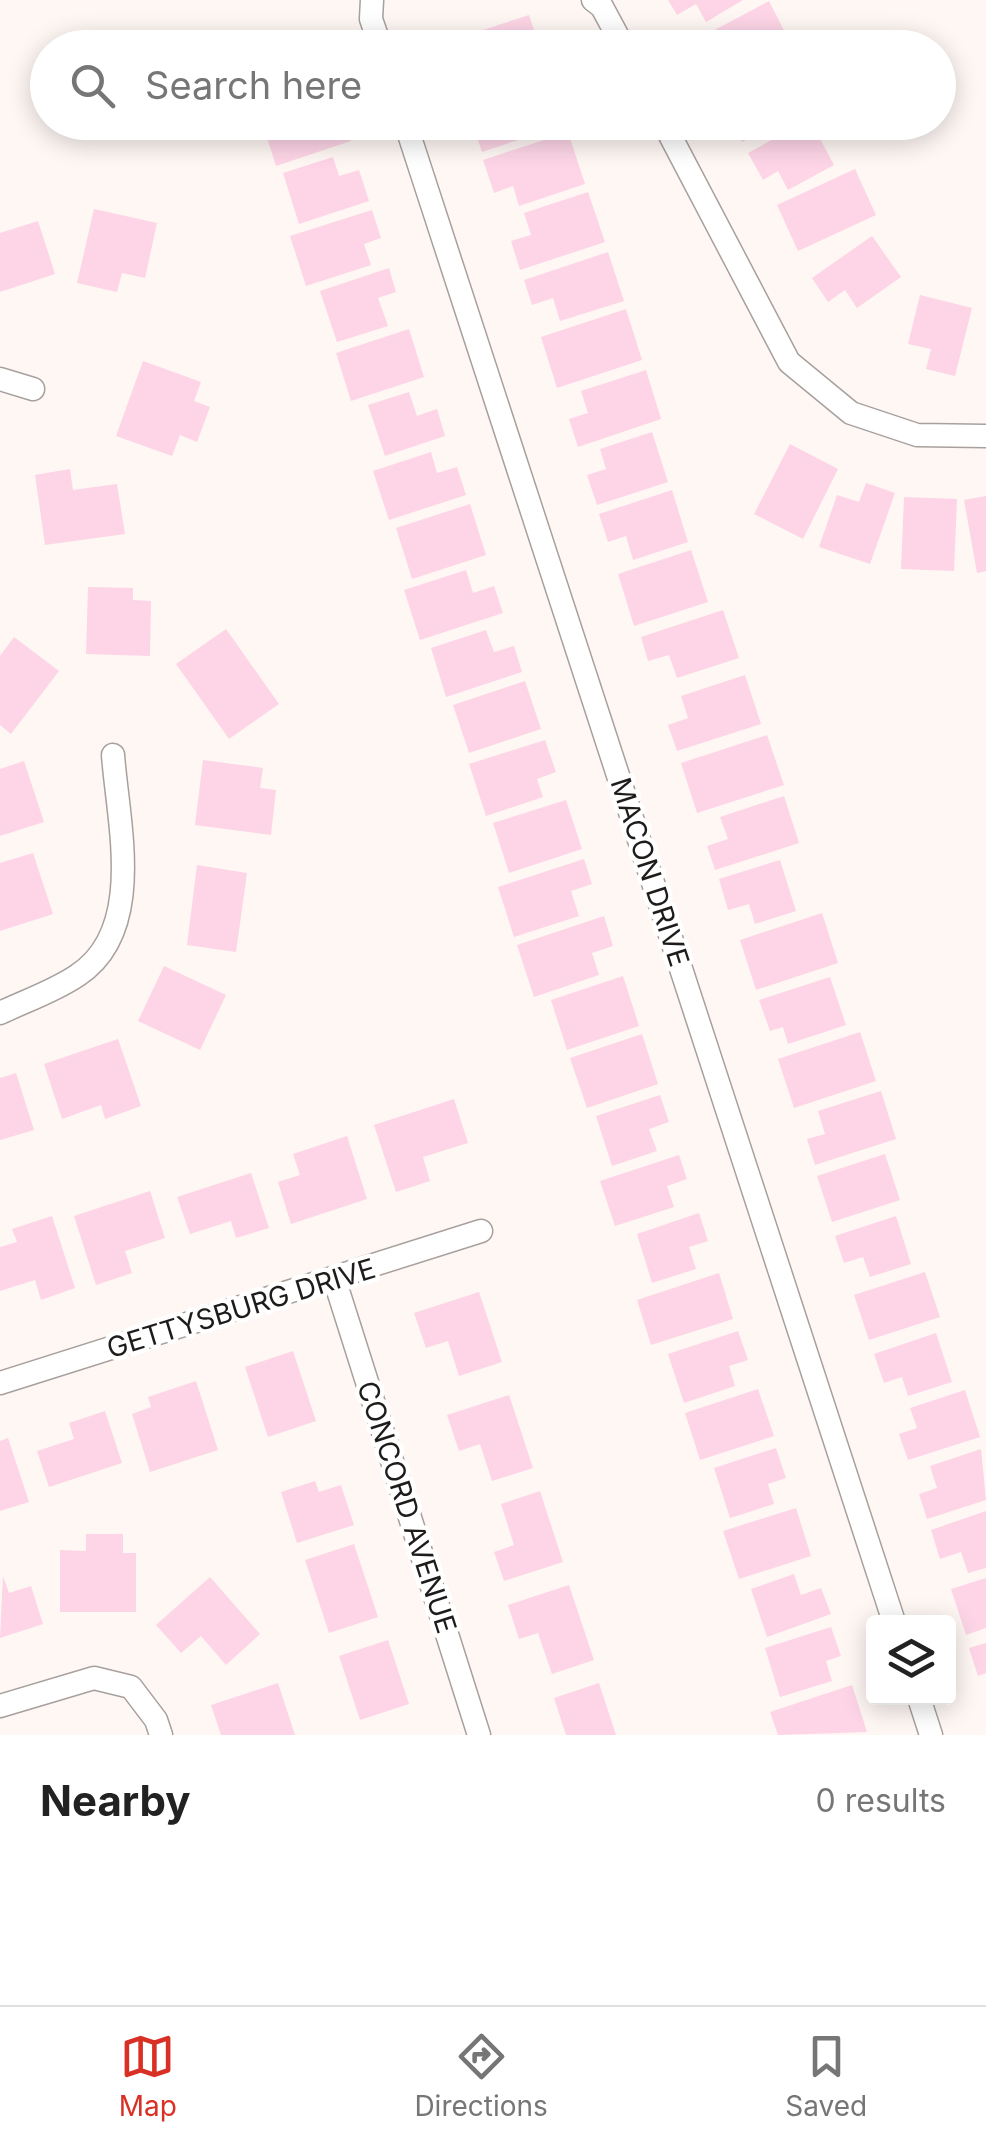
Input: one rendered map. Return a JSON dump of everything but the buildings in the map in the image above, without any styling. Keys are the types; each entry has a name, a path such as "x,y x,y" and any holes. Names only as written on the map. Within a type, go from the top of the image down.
{"street":[{"path":"372,0 375,30"},
{"path":"592,0 602,6 615,30"},
{"name":"MACON DRIVE","path":"411,140 892,1615"},
{"path":"672,140 789,362 850,413 916,435 986,436"},
{"path":"0,379 33,390"},
{"path":"0,1013 80,974 113,936 122,894 113,754"},
{"name":"GETTYSBURG DRIVE","path":"0,1383 481,1231"},
{"name":"CONCORD AVENUE","path":"334,1278 479,1735"},
{"path":"0,1706 94,1678 131,1687 156,1720 161,1735"},
{"path":"921,1705 931,1735"}]}
